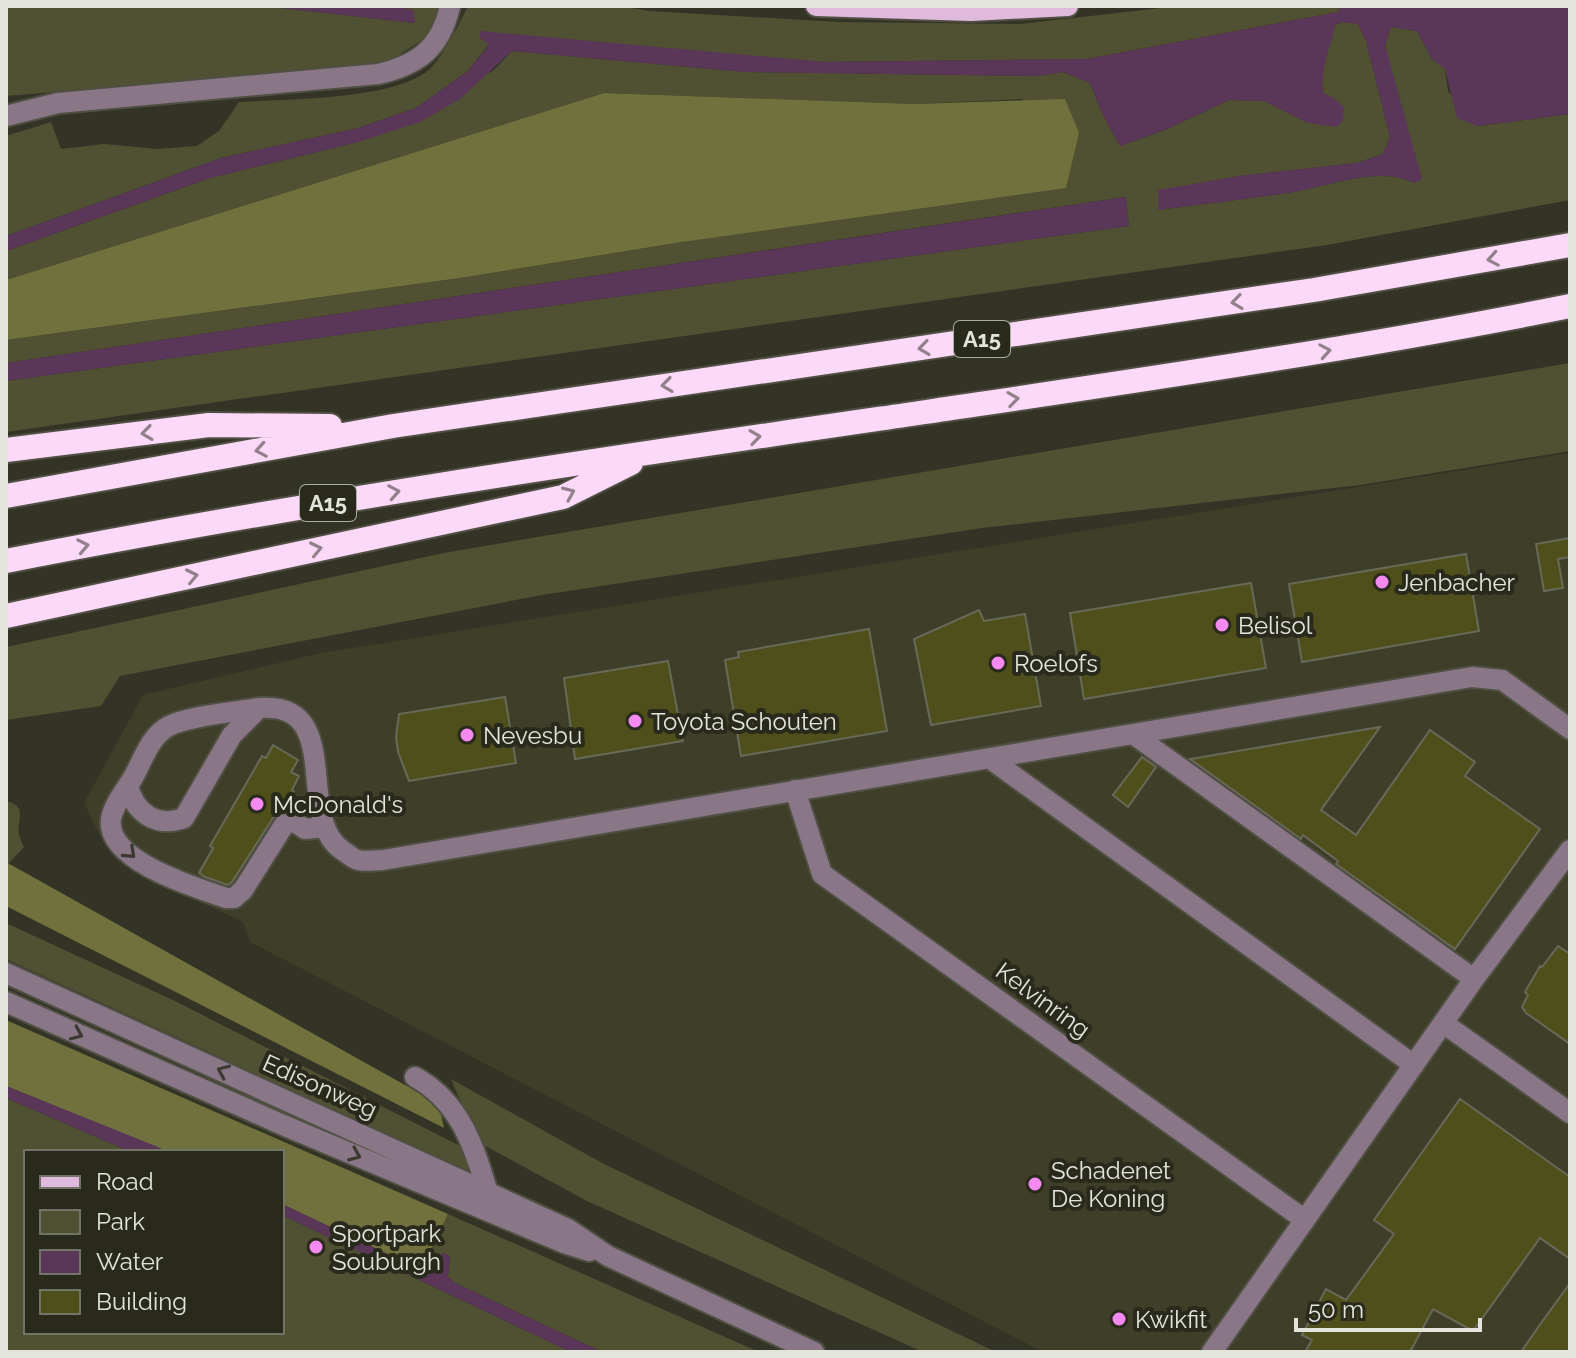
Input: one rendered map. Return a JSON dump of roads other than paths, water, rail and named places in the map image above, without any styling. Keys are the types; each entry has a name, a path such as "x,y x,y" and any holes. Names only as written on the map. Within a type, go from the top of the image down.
{"highway":[{"name":"A15","path":"6,496 393,426 1314,290 1570,245"},
{"name":"A15","path":"6,561 181,527 651,452 1233,366 1570,306"},
{"name":"A15","path":"6,450 209,425 393,426"},
{"name":"A15","path":"6,616 563,497 651,452"}],"main road":[{"path":"816,6 971,11 1068,6"}],"street":[{"path":"6,116 58,103 378,74 402,69 436,44 446,24 450,6"},
{"path":"325,827 305,829 293,821 284,825 243,890 234,898 226,898 178,881 141,863 111,831 111,817 156,735 172,724 259,708 279,707 288,711 309,733 325,827 332,843 357,860 383,860 1472,677 1502,680 1570,729"},
{"path":"128,786 134,803 147,816 167,822 184,818 232,735 259,708"},
{"path":"1133,734 1474,979"},
{"path":"989,758 1414,1065"},
{"name":"Kelvinring","path":"795,790 822,874 1305,1220"},
{"path":"1212,1352 1474,979 1570,850"},
{"name":"Edisonweg","path":"6,973 568,1229 608,1256"},
{"name":"Edisonweg","path":"6,1002 283,1125 564,1243 608,1256 814,1352"},
{"path":"1443,1023 1570,1113"},
{"path":"415,1077 434,1087 454,1111 474,1145 488,1193"}],"water":[{"path":"263,6 394,6 413,10 415,23"},
{"path":"1342,6 1570,6 1570,114 1477,126 1457,118 1445,69 1432,59 1417,31 1391,27 1385,45 1422,179 1415,183 1385,176 1370,177 1294,192 1158,210 1158,190 1239,176 1357,163 1383,154 1390,137 1366,41 1358,24 1341,22 1335,25 1324,67 1323,93 1344,107 1343,121 1336,127 1308,123 1264,101 1229,100 1167,129 1120,146 1090,83 1063,72 1038,76 745,72 512,51 460,99 420,122 358,142 210,178 6,251 6,236 221,158 358,128 416,108 468,71 489,45 480,38 480,31 826,62 1087,59 1338,12"},
{"path":"1126,197 1129,226 6,381 6,363"},
{"path":"6,1086 164,1150 126,1150 6,1098"},
{"path":"284,1205 421,1270 428,1270 443,1253 450,1256 448,1277 455,1283 602,1352 571,1352 284,1216"}],"place":[{"name":"Jenbacher","path":"1382,582"},
{"name":"Belisol","path":"1222,625"},
{"name":"Roelofs","path":"998,663"},
{"name":"Toyota Schouten","path":"635,721"},
{"name":"Nevesbu","path":"467,735"},
{"name":"McDonald's","path":"257,804"},
{"name":"Schadenet De Koning","path":"1035,1184"},
{"name":"Sportpark Souburgh","path":"316,1247"},
{"name":"Kwikfit","path":"1119,1319"}]}
